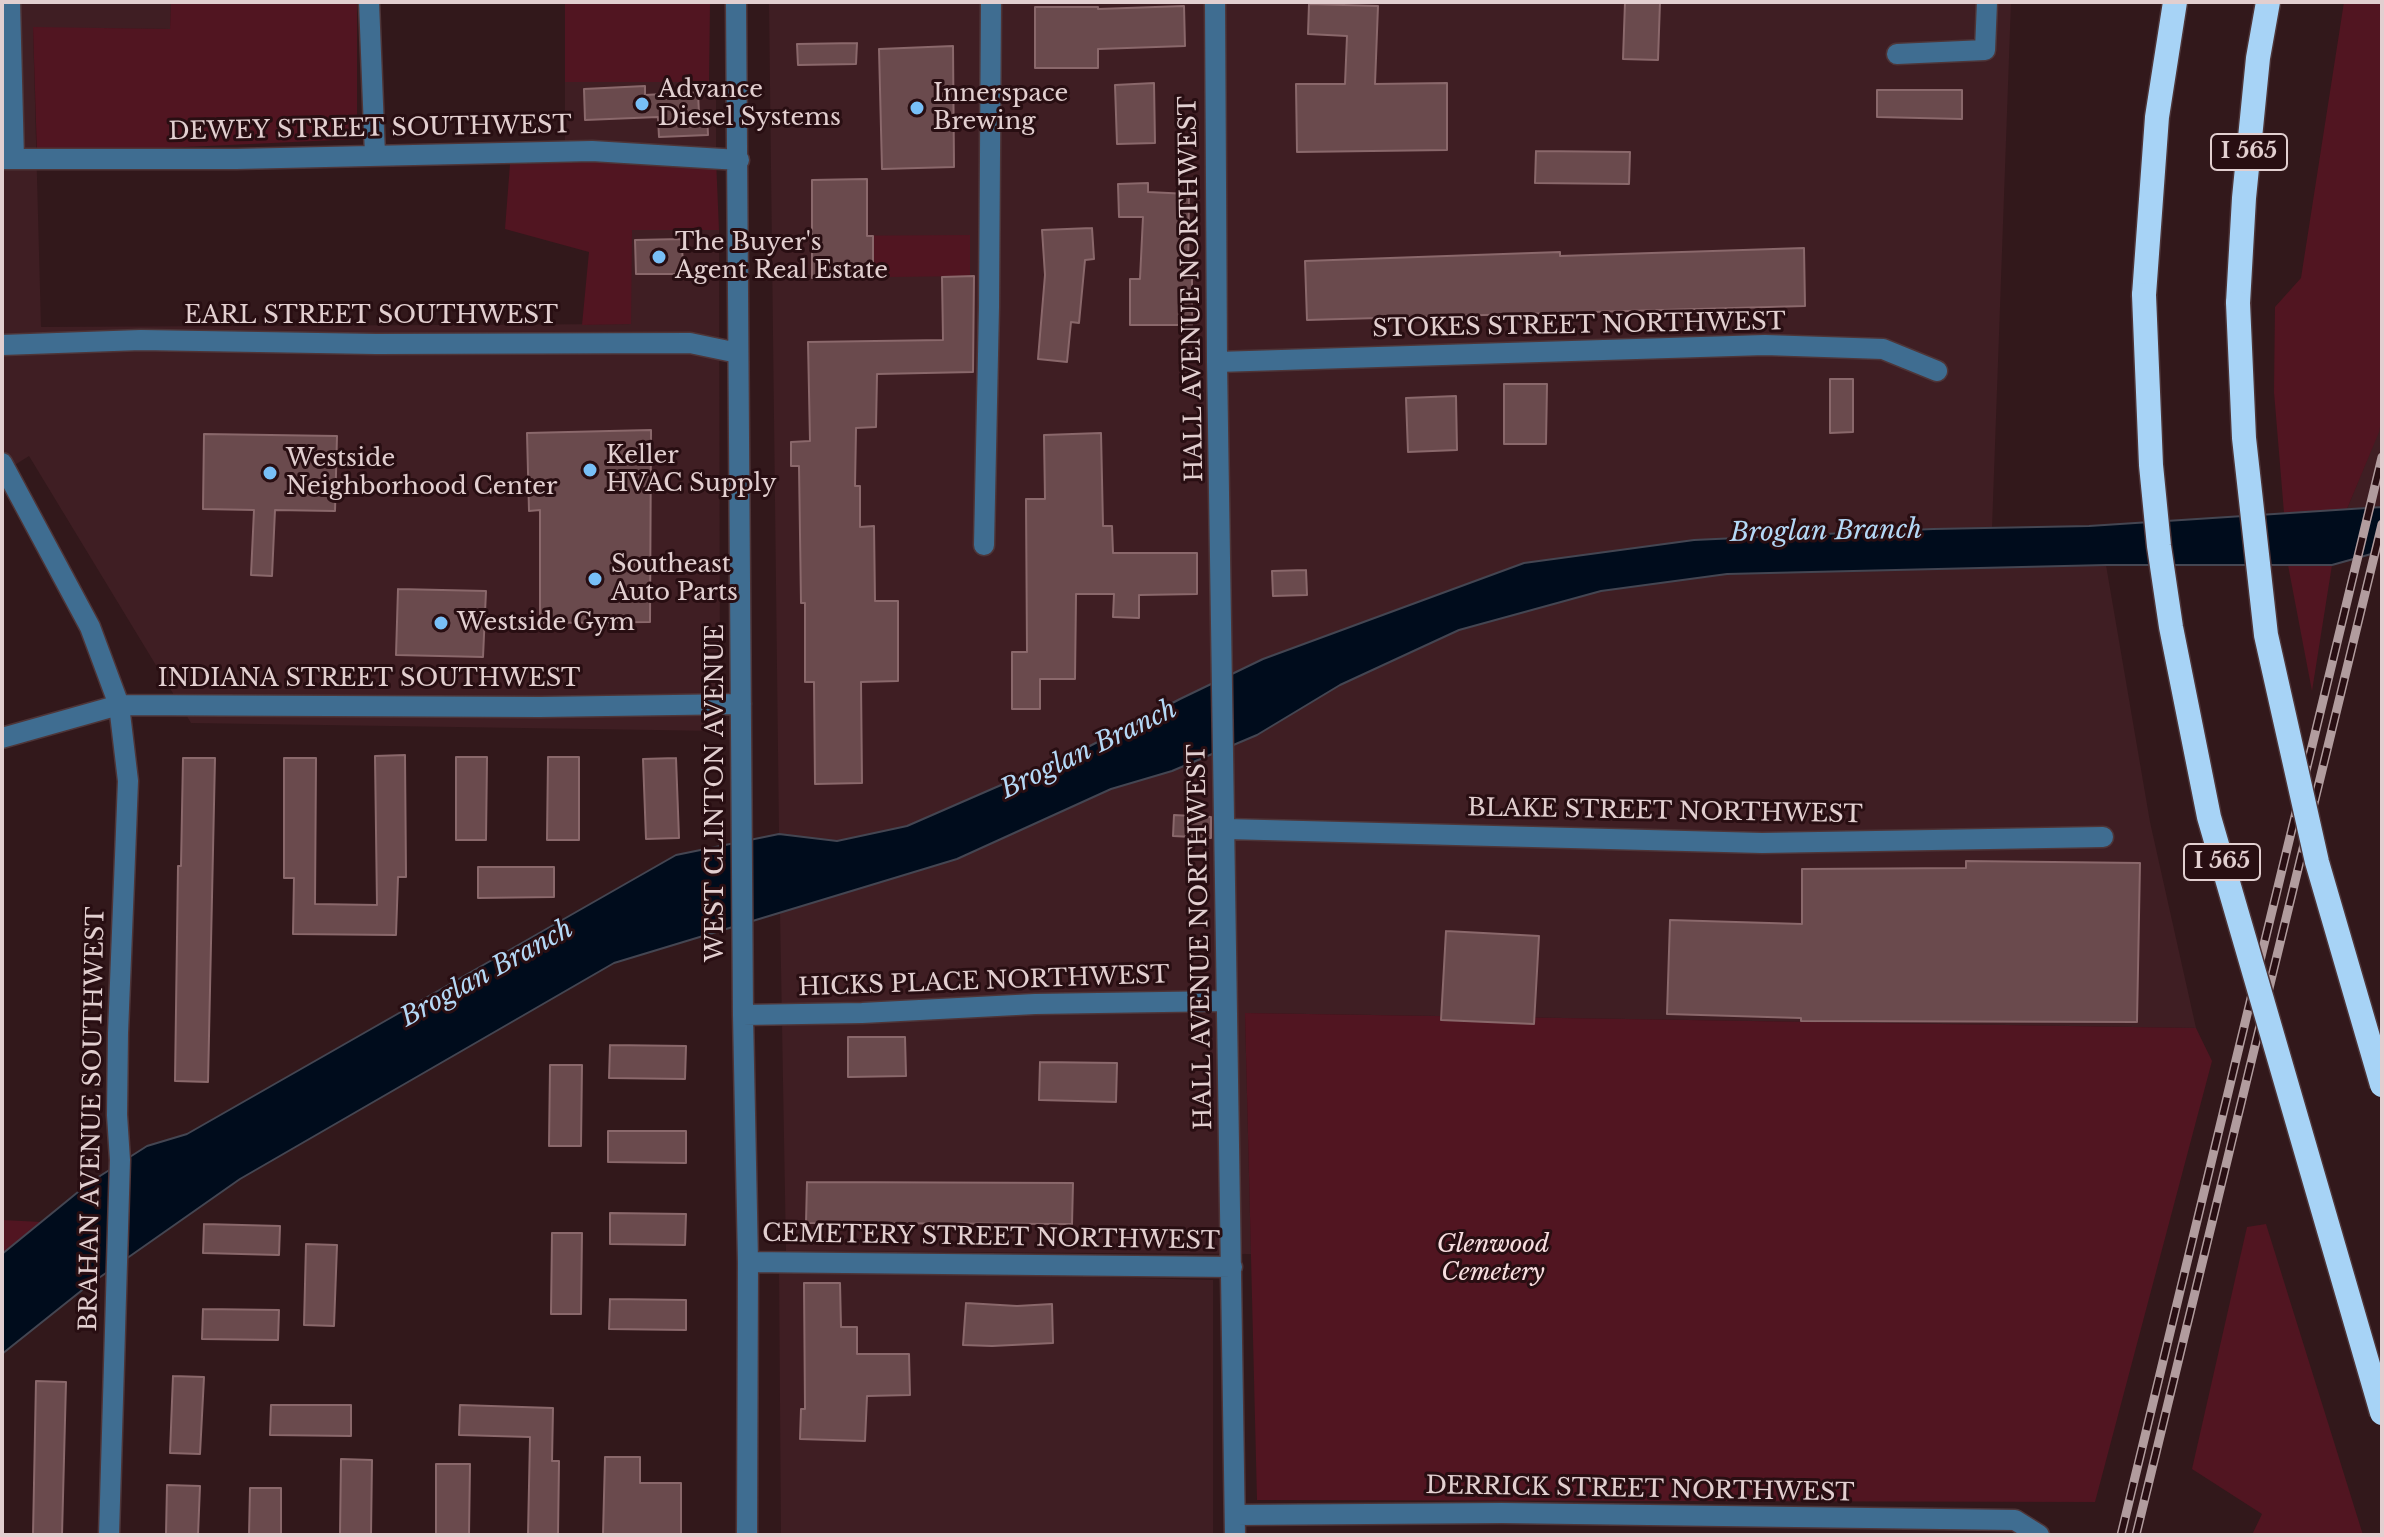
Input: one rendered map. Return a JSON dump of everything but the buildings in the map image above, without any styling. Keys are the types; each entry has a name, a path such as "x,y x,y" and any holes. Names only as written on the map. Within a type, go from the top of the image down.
{"highway":[{"name":"I 565","path":"2175,2 2157,117 2144,295 2151,465 2159,546 2171,627 2209,817 2382,1413"},
{"name":"I 565","path":"2268,2 2258,58 2244,198 2238,303 2244,438 2266,635 2317,862 2382,1085"}],"street":[{"path":"8,159 10,2"},
{"path":"369,2 375,155"},
{"name":"WEST CLINTON AVENUE","path":"736,2 743,1015 748,1262 747,1535"},
{"path":"984,545 991,2"},
{"name":"HALL AVENUE NORTHWEST","path":"1215,2 1217,362 1235,1525"},
{"path":"1897,54 1985,50 1987,2"},
{"name":"DEWEY STREET SOUTHWEST","path":"8,159 236,159 592,151 739,160"},
{"name":"EARL STREET SOUTHWEST","path":"2,345 141,340 376,344 690,343 738,353"},
{"name":"STOKES STREET NORTHWEST","path":"1217,362 1765,345 1883,349 1937,371"},
{"name":"BRAHAN AVENUE SOUTHWEST","path":"2,463 90,627 119,705 128,781 118,1033 120,1160 109,1535"},
{"name":"INDIANA STREET SOUTHWEST","path":"2,738 119,705 540,707 741,704"},
{"name":"BLAKE STREET NORTHWEST","path":"1226,829 1762,843 2103,837"},
{"name":"HICKS PLACE NORTHWEST","path":"743,1015 862,1013 1035,1004 1226,1001"},
{"name":"CEMETERY STREET NORTHWEST","path":"748,1262 1232,1267"},
{"name":"DERRICK STREET NORTHWEST","path":"1235,1525 1502,1513 2015,1520 2039,1535"}],"shaded area":[{"path":"2,2 171,2 170,29 33,28 41,327 630,324 631,230 719,230 720,731 191,723 29,456 2,473"},
{"path":"769,2 2011,2 1992,528 1694,540 1524,563 1263,659 1086,748 907,826 837,841 779,834"},
{"path":"716,80 716,159 565,161 565,82"},
{"path":"2382,417 2382,507 2347,509 2378,432"},
{"path":"2106,565 2150,822 2196,1028 1245,1013 1251,1254 786,1251 780,911 1111,789 1172,771 1257,735 1340,685 1459,630 1601,591 1727,574"},
{"path":"779,1269 1213,1280 1213,1535 781,1535"}],"green space":[{"path":"171,2 357,2 357,139 37,154 33,27 170,29"},
{"path":"565,2 710,2 709,82 565,82"},
{"path":"2344,2 2382,2 2382,417 2379,432 2347,509 2284,513 2274,392 2275,307 2301,278"},
{"path":"716,159 719,230 632,230 631,324 582,325 589,252 505,229 510,164"},
{"path":"970,235 970,276 812,278 812,236"},
{"path":"2288,565 2332,565 2312,691"},
{"name":"Glenwood Cemetery","path":"1245,1013 2196,1028 2212,1061 2095,1502 1257,1500"},
{"path":"2,1220 42,1222 2,1254"},
{"path":"2266,1224 2363,1535 2252,1535 2262,1514 2192,1469 2247,1227"}],"water":[{"name":"Broglan Branch","path":"2382,507 2382,551 2332,565 2106,565 1727,574 1601,591 1459,630 1340,685 1257,735 1172,771 1111,789 957,859 614,963 240,1179 86,1287 2,1354 2,1254 89,1183 147,1146 187,1134 676,855 779,834 837,841 907,826 1086,748 1263,659 1524,563 1694,540 1933,529 2089,526"}],"railway":[{"path":"2121,1535 2382,457"},
{"path":"2136,1535 2382,524"}],"place":[{"name":"Advance Diesel Systems","path":"642,104"},
{"name":"Innerspace Brewing","path":"917,108"},
{"name":"The Buyer's Agent Real Estate","path":"659,257"},
{"name":"Keller HVAC Supply","path":"590,470"},
{"name":"Westside Neighborhood Center","path":"270,473"},
{"name":"Southeast Auto Parts","path":"595,579"},
{"name":"Westside Gym","path":"441,623"}]}
